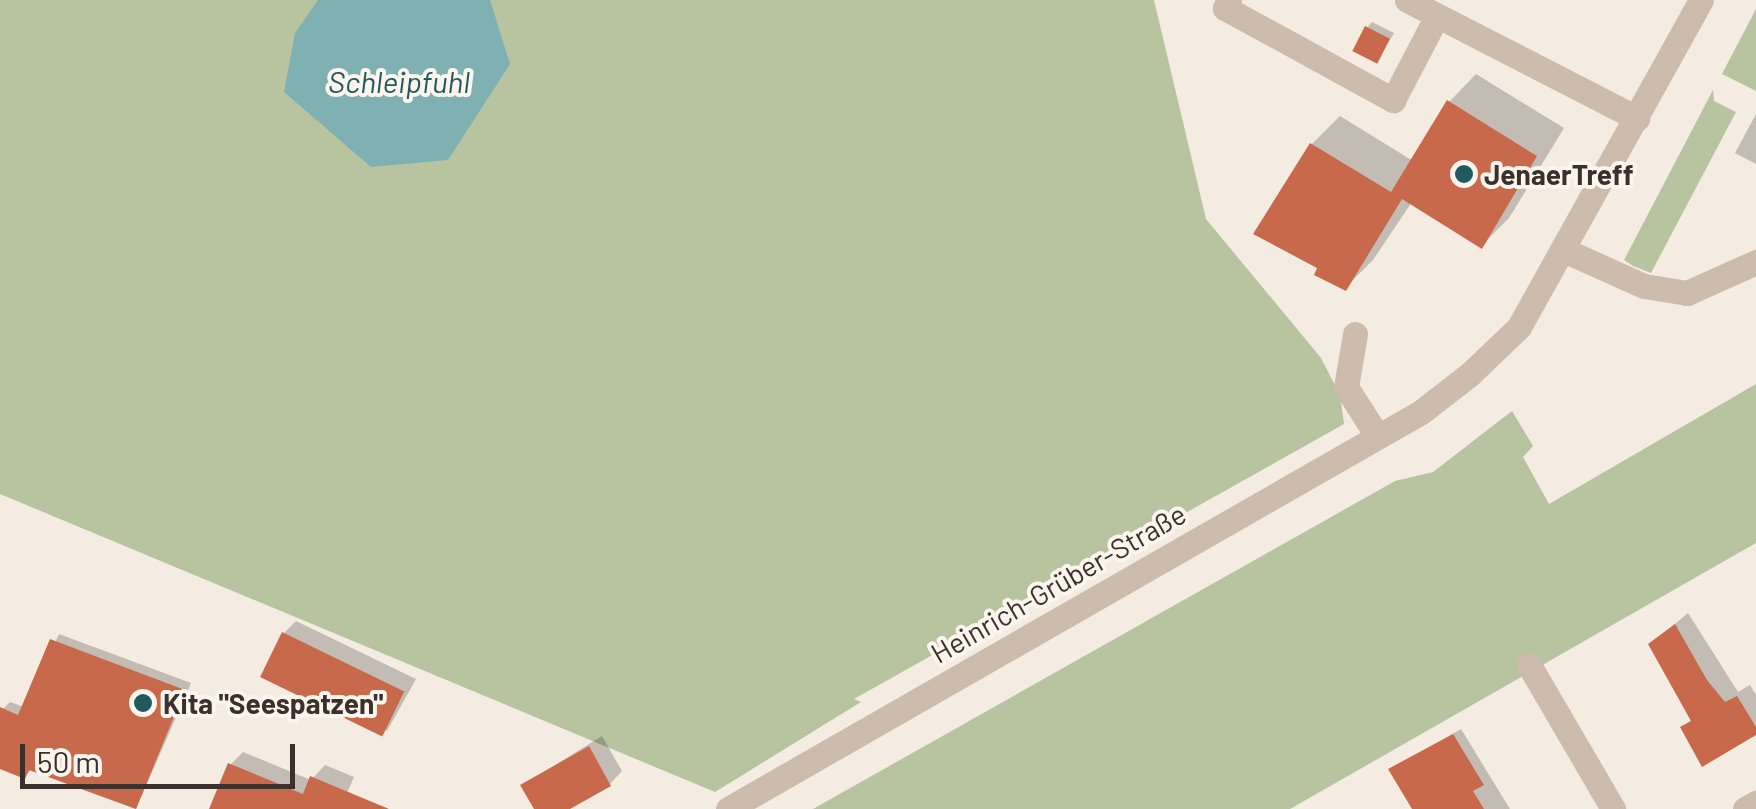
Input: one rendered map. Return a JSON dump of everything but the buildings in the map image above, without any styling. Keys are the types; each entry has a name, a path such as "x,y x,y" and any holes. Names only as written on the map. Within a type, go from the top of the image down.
{"street":[{"path":"1229,0 1225,8 1393,100 1437,16"},
{"path":"1407,0 1638,118"},
{"name":"Heinrich-Grüber-Straße","path":"728,809 1420,412 1518,327 1566,251 1701,0"},
{"path":"1566,251 1644,286 1687,293 1756,262"},
{"path":"1355,334 1346,387 1376,434"},
{"path":"1529,664 1613,809"},
{"path":"1745,809 1756,803"}],"green space":[{"path":"0,0 1154,0 1206,219 1321,358 1340,395 1344,424 854,699 861,702 715,792 0,494"},
{"path":"1756,9 1756,91 1722,74"},
{"path":"1713,90 1714,101 1736,112 1651,273 1633,266 1624,260"},
{"path":"1756,384 1756,543 1290,809 813,809 1395,481 1433,472 1512,411 1533,446 1523,457 1549,504"}],"water":[{"name":"Schleipfuhl","path":"318,0 490,0 510,64 448,160 371,167 284,92 295,33"}],"place":[{"name":"JenaerTreff","path":"1464,174"},
{"name":"Kita \"Seespatzen\"","path":"143,703"}]}
